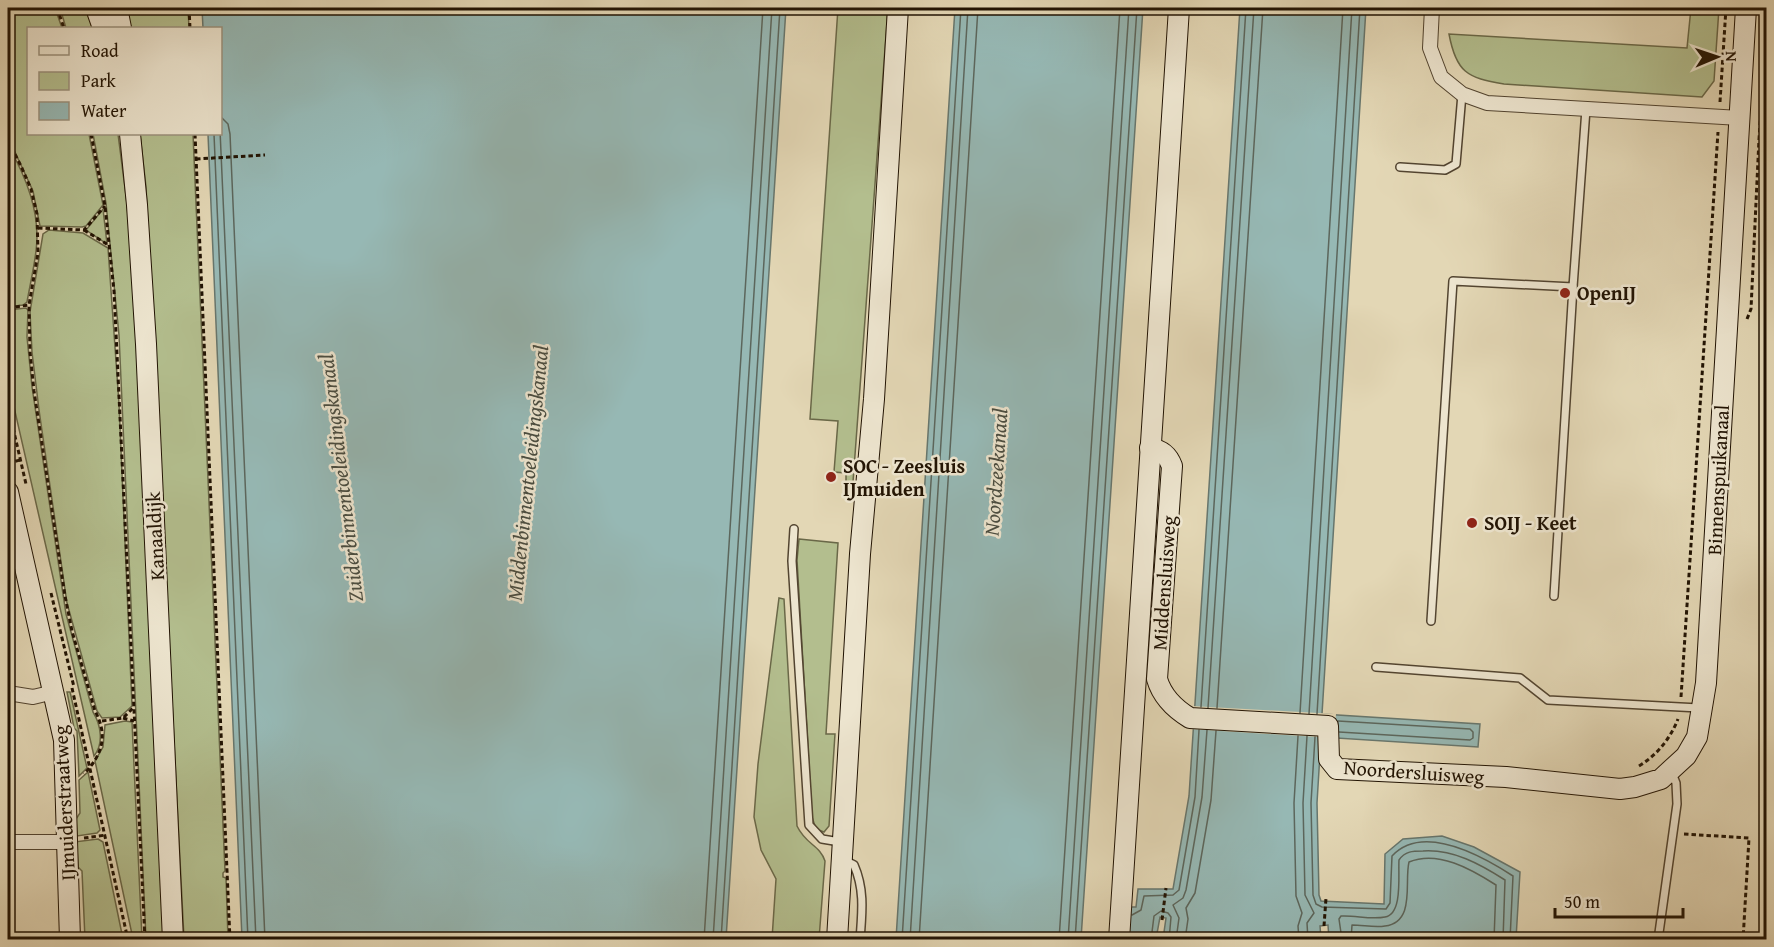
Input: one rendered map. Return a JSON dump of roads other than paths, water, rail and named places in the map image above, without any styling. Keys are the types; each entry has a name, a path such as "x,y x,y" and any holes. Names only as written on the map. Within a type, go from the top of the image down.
{"street":[{"path":"96,8 103,27"},
{"path":"117,8 121,27"},
{"path":"837,939 860,554 874,399 897,8"},
{"path":"1119,939 1179,8"},
{"path":"1432,8 1430,48 1441,77 1462,94 1487,103 1740,118"},
{"name":"Binnenspuikanaal","path":"1671,771 1686,756 1697,737 1703,709 1746,8"},
{"name":"Kanaaldijk","path":"130,135 138,205 146,344 173,939"},
{"name":"Middensluisweg","path":"1150,448 1164,453 1172,466 1157,679 1160,690 1178,710 1190,718"},
{"name":"IJmuiderstraatweg","path":"8,492 64,740 70,939"},
{"path":"8,693 33,697 54,692"},
{"name":"Noordersluisweg","path":"1190,718 1328,726 1329,759 1337,769 1506,777 1620,789 1647,784 1661,779 1671,771"},
{"path":"8,842 67,842"}],"lane":[{"path":"1400,167 1445,170 1456,164 1462,94"},
{"path":"1554,596 1586,109"},
{"path":"1431,621 1453,281 1573,287"},
{"path":"794,529 792,561 809,825 822,839 842,851 854,865 861,881 863,896 860,939"},
{"path":"1376,667 1520,678 1548,700 1703,709"},
{"path":"1658,939 1677,795 1676,783 1671,771"}],"water":[{"path":"202,8 786,8 726,939 242,939 208,135 222,135 222,27 203,27"},
{"name":"Noordzeekanaal","path":"955,8 1143,8 1081,939 896,939"},
{"path":"1240,8 1366,8 1322,714 1480,724 1478,747 1321,737 1317,803 1319,895 1321,901 1384,904 1385,854 1403,839 1442,836 1474,847 1520,872 1516,939 1329,939 1328,925 1320,926 1321,939 1163,939 1166,918 1160,917 1156,939 1124,940 1126,907 1136,907 1138,889 1173,889 1189,796"}],"place":[{"name":"OpenIJ","path":"1565,293"},
{"name":"SOC - Zeesluis IJmuiden","path":"831,477"},
{"name":"SOIJ - Keet","path":"1472,523"}],"water label":[{"name":"Middenbinnentoeleidingskanaal","path":"528,473"},
{"name":"Zuiderbinnentoeleidingskanaal","path":"341,478"}]}
